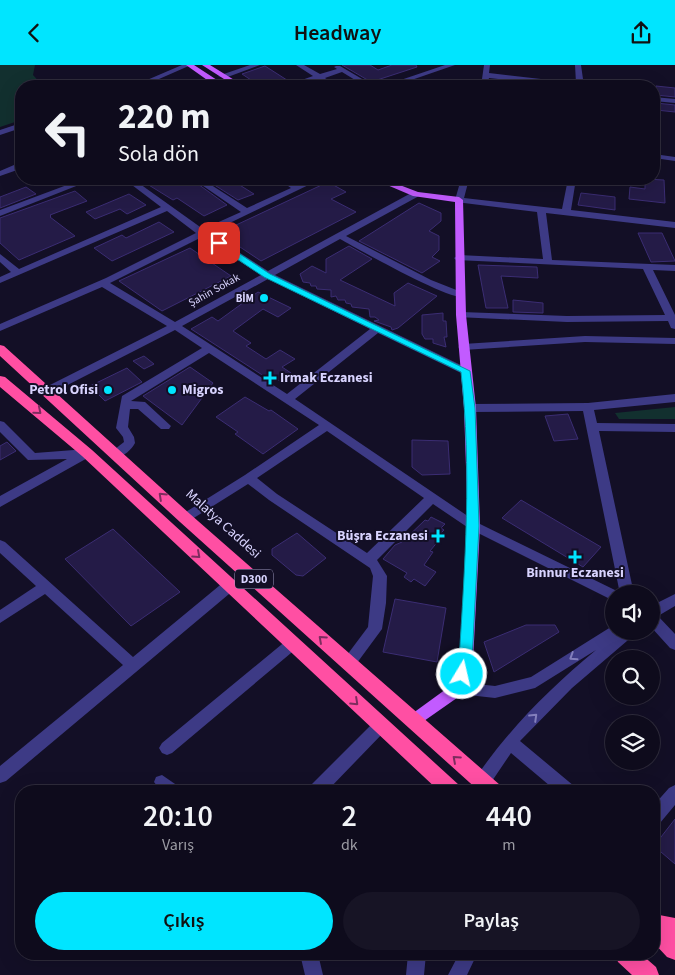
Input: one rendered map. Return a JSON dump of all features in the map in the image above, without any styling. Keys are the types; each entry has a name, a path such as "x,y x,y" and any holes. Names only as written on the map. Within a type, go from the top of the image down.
{"highway":[{"name":"D300","path":"0,340 17,364"},
{"path":"0,349 17,364"},
{"name":"Malatya Caddesi","path":"17,364 185,518 485,785"},
{"name":"D300","path":"0,380 87,453 230,585 380,725 437,785"},
{"path":"660,924 675,928"},
{"path":"660,935 675,949"},
{"path":"632,960 648,975"}],"main road":[{"path":"189,65 214,80"},
{"path":"205,65 229,80"},
{"path":"393,185 416,194 459,200"},
{"path":"415,185 459,200"},
{"path":"414,721 458,688 466,661 474,526 470,408 461,315 459,200"}],"street":[{"path":"152,80 189,65"},
{"path":"222,76 257,65"},
{"path":"299,65 324,80"},
{"path":"335,65 360,80"},
{"path":"431,65 438,69"},
{"path":"405,80 452,65"},
{"path":"485,80 487,65"},
{"path":"578,65 579,80"},
{"path":"309,80 343,70"},
{"path":"485,75 528,80"},
{"path":"660,100 675,101"},
{"path":"0,133 15,128"},
{"path":"660,157 675,159"},
{"path":"0,174 15,166"},
{"path":"0,213 74,185"},
{"path":"136,185 202,233 267,275 465,371"},
{"path":"206,185 247,211"},
{"path":"291,185 296,188"},
{"path":"0,328 103,283 303,185"},
{"path":"463,185 459,200 675,225"},
{"path":"566,213 571,185"},
{"name":"Şahin Sokak","path":"48,391 175,326 416,194"},
{"path":"0,280 167,208"},
{"path":"540,210 548,261"},
{"path":"340,236 428,281 461,295"},
{"path":"0,257 18,273"},
{"path":"459,258 675,268"},
{"path":"461,315 673,322 647,267"},
{"path":"103,283 175,326 327,425 474,526 605,592"},
{"path":"567,319 570,340"},
{"path":"287,400 377,329"},
{"path":"463,347 570,340 675,341"},
{"path":"116,453 130,443 129,436 122,428 126,399 209,348"},
{"path":"470,408 588,407 675,398"},
{"path":"124,406 141,405 166,426"},
{"path":"588,407 625,585"},
{"path":"0,425 32,457 87,453"},
{"path":"185,518 249,478 327,425"},
{"path":"593,427 675,428"},
{"path":"0,502 87,453"},
{"path":"249,478 273,497 376,565 380,576 379,603 375,629 349,663"},
{"path":"369,560 432,497"},
{"path":"0,545 134,665"},
{"path":"0,776 230,585"},
{"path":"0,617 46,586"},
{"path":"660,608 675,599"},
{"path":"660,628 675,645"},
{"path":"458,688 495,692 535,682 605,637"},
{"path":"488,785 510,741 530,719 618,640"},
{"path":"167,748 292,643"},
{"path":"322,785 380,725"},
{"path":"510,741 561,785"},
{"path":"660,810 675,793"},
{"path":"310,960 314,975"},
{"path":"415,975 416,960"},
{"path":"457,975 465,960"}],"green space":[{"path":"0,65 35,65 33,75 38,80 15,80 15,122 0,127"},
{"path":"675,407 675,419 619,419 615,413"}],"building":[{"path":"342,65 370,65 378,70 392,65 416,65 417,67 377,80 368,80"},
{"path":"265,66 287,80 251,80 242,74"},
{"path":"660,86 675,88 675,97 660,95"},
{"path":"660,103 675,105 675,112 660,110"},
{"path":"660,180 664,180 665,203 629,199 630,187 645,189 645,185 660,185"},
{"path":"149,185 199,185 227,205 204,216 177,198 173,200"},
{"path":"214,185 240,185 254,194 238,200"},
{"path":"322,185 333,185 346,192 331,199 356,212 261,261 219,233"},
{"path":"26,187 36,194 0,208 0,197"},
{"path":"75,191 87,201 50,215 50,217 75,236 19,260 0,243 0,218"},
{"path":"581,193 615,197 615,210 578,205"},
{"path":"129,194 146,205 127,214 120,209 95,219 86,212"},
{"path":"419,203 441,213 441,221 429,231 439,236 439,250 432,257 440,261 422,273 359,241"},
{"path":"159,222 174,232 112,261 94,248 122,235 126,238"},
{"path":"638,233 662,233 675,261 651,262"},
{"path":"349,246 372,259 340,280 395,306 394,293 408,283 437,296 398,328 392,330 391,327 374,321 379,320 375,317 370,317 369,309 352,307 345,300 338,300 336,296 331,297 331,290 317,289 316,286 311,286 310,283 303,282 300,274 312,266 326,273 326,259"},
{"path":"190,248 231,276 162,311 119,281"},
{"path":"478,265 537,267 538,278 501,276 508,308 486,308"},
{"path":"258,292 291,308 278,317 263,309 233,331 251,343 246,346 266,359 280,350 295,359 282,367 291,373 280,381 270,380 191,329 212,317 218,321"},
{"path":"513,300 543,303 543,313 513,312"},
{"path":"443,313 443,321 446,321 447,337 444,337 446,347 433,343 433,339 425,339 422,334 422,315"},
{"path":"144,356 154,364 144,369 133,361"},
{"path":"190,367 213,383 182,425 143,396"},
{"path":"127,368 142,382 105,401 90,386"},
{"path":"245,397 269,411 271,410 298,429 263,454 235,434 238,432 216,417"},
{"path":"568,414 578,439 554,441 545,416"},
{"path":"412,440 448,441 450,474 422,475 412,467"},
{"path":"7,442 16,451 0,460 0,446"},
{"path":"521,500 601,547 583,567 502,518"},
{"path":"431,517 445,524 441,528 444,530 441,533 444,534 430,551 433,552 424,565 436,572 425,586 414,579 411,582 404,577 407,573 383,559 395,545 402,542 425,520 428,521"},
{"path":"113,529 180,592 131,626 65,559"},
{"path":"297,533 326,558 303,576 296,575 272,555 272,549"},
{"path":"395,599 446,608 437,662 383,652"},
{"path":"526,625 555,625 559,632 494,672 484,642"},
{"path":"675,819 675,864 660,851 660,838"}],"place":[{"name":"BİM","path":"264,298"},
{"name":"Irmak Eczanesi","path":"270,378"},
{"name":"Petrol Ofisi","path":"108,390"},
{"name":"Migros","path":"172,390"},
{"name":"Büşra Eczanesi","path":"438,536"},
{"name":"Binnur Eczanesi","path":"575,557"}],"route":[{"path":"219,243 267,275 465,371 470,408 474,526 466,661 462,674"}]}
